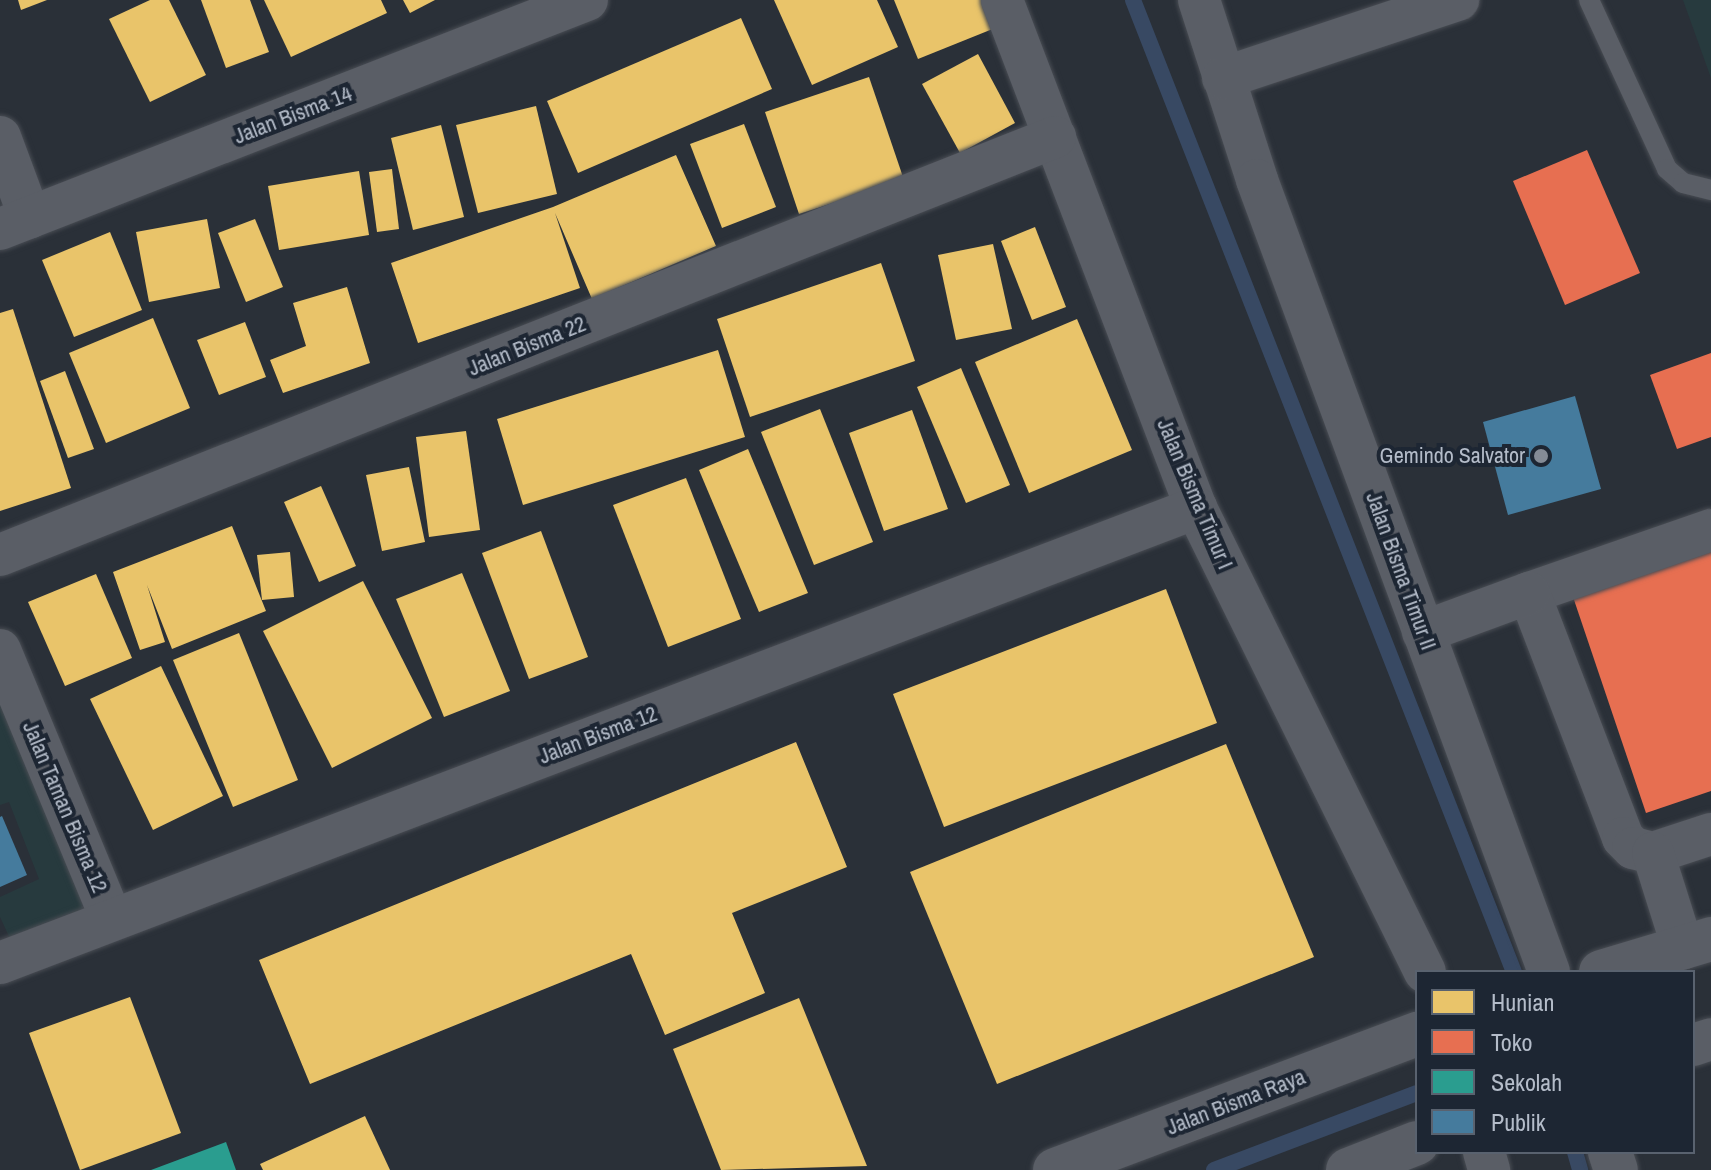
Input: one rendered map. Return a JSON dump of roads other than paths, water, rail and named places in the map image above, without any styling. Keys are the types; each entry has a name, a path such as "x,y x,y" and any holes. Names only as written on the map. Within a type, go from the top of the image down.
{"street":[{"name":"Jalan Bisma 14","path":"15,224 587,0"},
{"name":"Jalan Bisma Timur I","path":"1002,0 1196,508 1424,970"},
{"name":"Jalan Bisma Timur II","path":"1199,0 1223,78 1548,970"},
{"path":"1223,78 1458,0"},
{"path":"0,137 15,224"},
{"name":"Jalan Bisma 22","path":"0,555 1055,137"},
{"name":"Jalan Bisma 12","path":"0,963 1196,508"},
{"path":"1423,632 1711,530"},
{"path":"1529,593 1623,838 1633,848 1653,853 1711,834"},
{"name":"Jalan Taman Bisma 12","path":"0,650 112,920"},
{"path":"1608,970 1697,944 1653,853"},
{"name":"Jalan Bisma Raya","path":"1055,1170 1415,1035"},
{"path":"1348,1170 1415,1144"}],"lane":[{"path":"1589,0 1667,169 1683,183 1711,190"}],"waterway":[{"path":"1133,0 1513,970"},
{"path":"1214,1170 1415,1094"},
{"path":"1576,1154 1580,1170"}],"place":[{"name":"Gemindo Salvator","path":"1541,456"}]}
